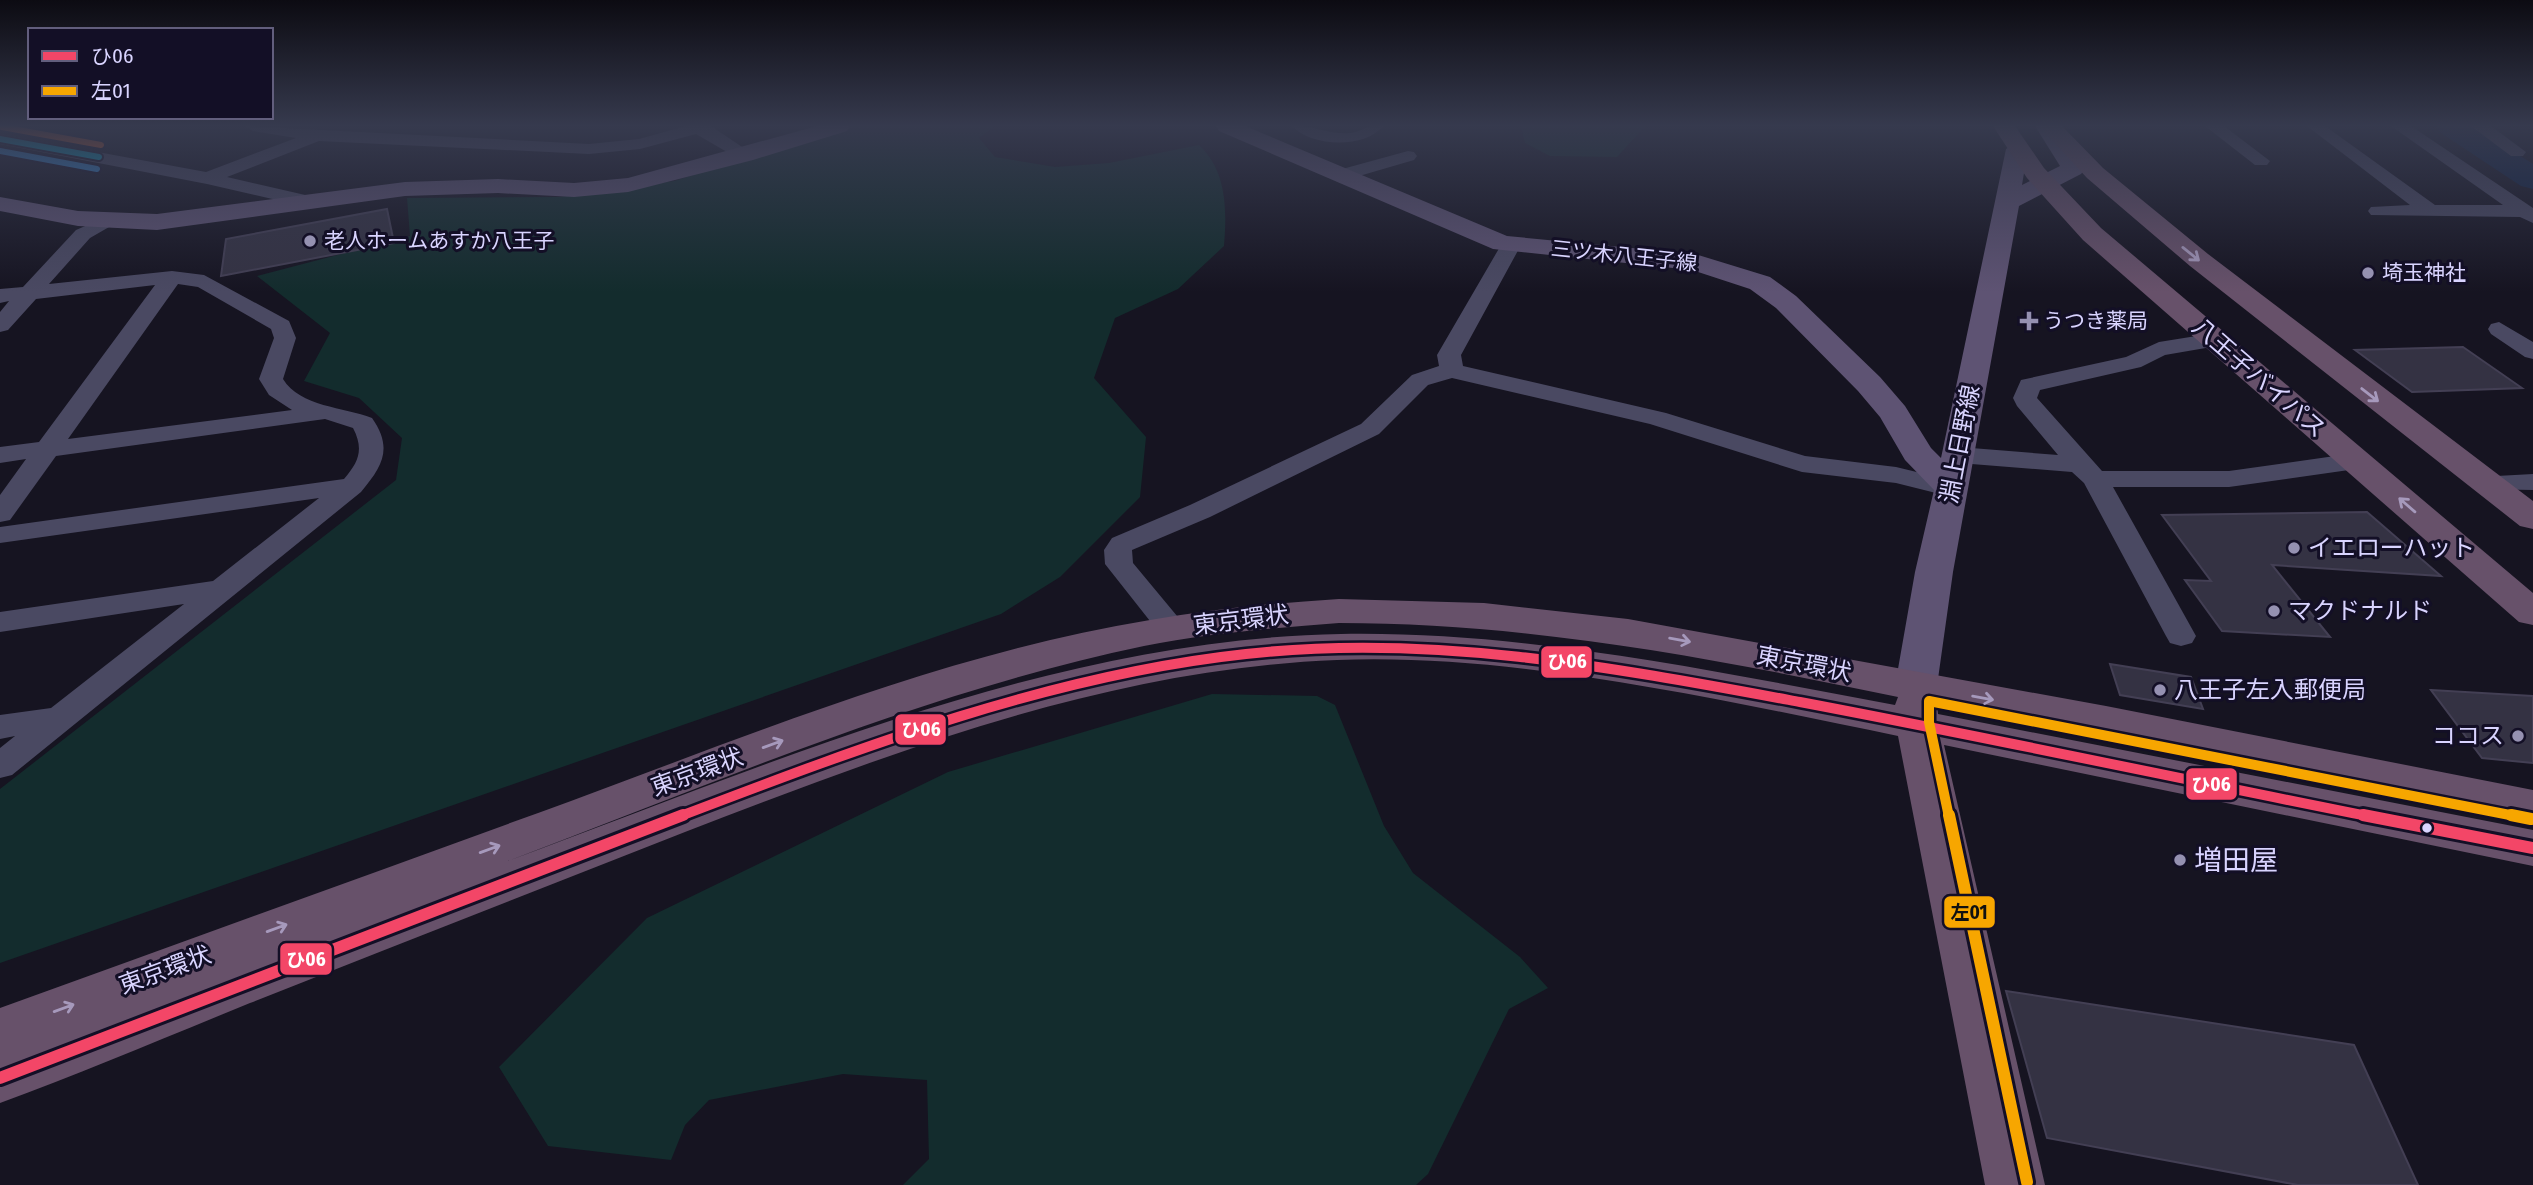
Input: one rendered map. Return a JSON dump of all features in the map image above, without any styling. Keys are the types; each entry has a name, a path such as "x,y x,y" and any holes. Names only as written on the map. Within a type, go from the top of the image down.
{"highway":[{"name":"八王子バイパス","path":"2042,181 2065,208 2169,300 2533,613"},
{"path":"2105,181 2165,233 2533,518"},
{"path":"2165,233 2129,222 2112,222 2104,227 2149,269 2169,300"},
{"name":"東京環状","path":"0,1031 881,706 1048,656 1172,628 1265,615 1341,611 1502,616 1670,638 1916,705 2029,749 2533,848"},
{"name":"東京環状","path":"0,1077 807,768 990,705 1107,675 1196,660 1306,648 1441,649 1916,705 2133,726 2370,779 2533,807"},
{"path":"1916,705 2015,1185"}],"main road":[{"path":"0,204 66,219 106,223 157,222 434,187 606,188 650,181"},
{"name":"三ツ木八王子線","path":"1357,181 1511,245 1695,262 1760,283 1786,302 1869,384 1894,413 1917,453 1952,488"},
{"name":"淵上日野線","path":"1916,705 1934,572 2008,202 2009,181"},
{"path":"2008,202 2053,181"},
{"path":"2008,202 2037,200 2065,208"}],"street":[{"path":"221,181 307,201"},
{"path":"2390,181 2430,211"},
{"path":"2481,181 2529,214"},
{"path":"2378,211 2529,214"},
{"path":"0,324 83,234 106,223"},
{"path":"1452,371 1449,355 1511,245"},
{"path":"0,514 172,277"},
{"path":"0,296 172,277 204,281 281,326 285,338 271,379 276,392 291,401 363,423 372,437 374,451 368,468 352,486 0,766"},
{"path":"2499,329 2533,352"},
{"path":"2180,636 2088,472 2029,407 2025,398 2030,385 2133,362 2159,349 2215,340"},
{"path":"1172,628 1119,564 1118,550 1122,544 1200,511 1370,429 1428,374 1452,371 1657,418 1802,464 1896,475 1952,488"},
{"path":"0,455 332,412"},
{"path":"1959,455 2088,472 2229,479 2356,461"},
{"path":"2487,483 2533,482"},
{"path":"0,535 352,486"},
{"path":"0,622 218,590"},
{"path":"0,727 60,717"}],"green space":[{"path":"672,181 1221,181 1225,205 1224,246 1178,289 1115,318 1094,378 1146,437 1140,497 1060,577 1001,614 0,963 0,789 396,480 402,438 359,398 304,381 330,333 257,276 410,236 407,198 559,197"},
{"path":"1212,694 1317,696 1335,705 1384,826 1413,873 1520,957 1548,988 1509,1009 1428,1174 1416,1185 903,1185 929,1159 927,1080 843,1074 709,1100 685,1125 671,1160 548,1146 499,1067 647,918 948,772"}],"building":[{"name":"老人ホームあすか八王子","path":"387,209 394,243 221,276 226,239"},
{"path":"2463,347 2522,388 2412,392 2355,350"},
{"path":"2367,512 2441,576 2272,565 2330,637 2222,631 2185,580 2211,581 2162,515"},
{"path":"2110,664 2191,677 2203,709 2120,695"},
{"path":"2431,690 2533,696 2533,763 2482,758"},
{"path":"2006,991 2354,1045 2418,1185 2298,1185 2047,1138"}],"transit line":[{"name":"ひ06","path":"0,1078 549,866 888,740 1065,687 1155,668 1246,654 1338,647 1397,647 1516,655 1575,663 1900,721 2533,848"},
{"name":"左01","path":"2027,1182 1929,722 1929,701 2531,819"}],"place":[{"name":"老人ホームあすか八王子","path":"310,241"},
{"name":"埼玉神社","path":"2368,273"},
{"name":"うつき薬局","path":"2029,321"},
{"name":"イエローハット","path":"2294,548"},
{"name":"マクドナルド","path":"2274,611"},
{"name":"八王子左入郵便局","path":"2160,690"},
{"name":"ココス","path":"2518,736"},
{"name":"増田屋","path":"2180,860"}]}
